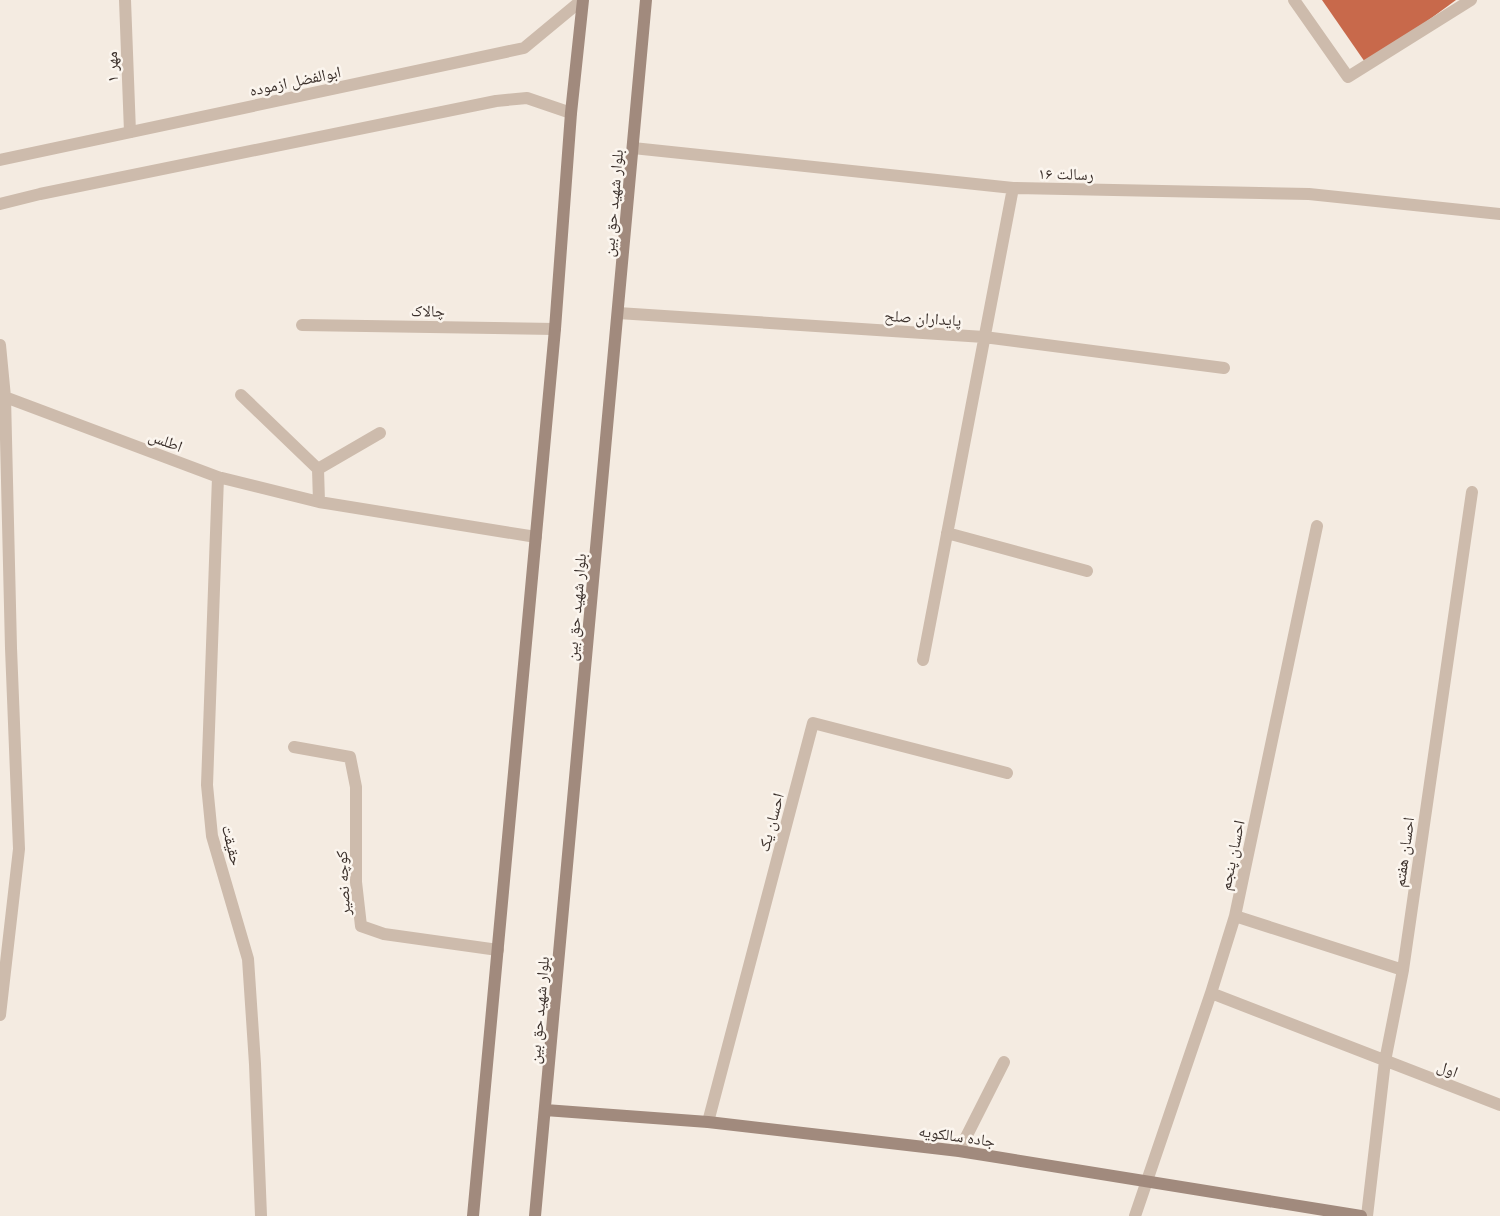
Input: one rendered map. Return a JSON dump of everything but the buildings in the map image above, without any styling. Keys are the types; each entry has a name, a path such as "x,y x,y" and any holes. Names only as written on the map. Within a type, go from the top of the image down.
{"main road":[{"path":"473,1216 555,328 571,113 582,0"},
{"name":"بلوار شهید حق بین","path":"535,1216 646,0"},
{"name":"جاده سالکویه","path":"545,1110 708,1122 959,1151 1361,1216"}],"street":[{"name":"مهر ۱","path":"125,0 130,132"},
{"name":"ابوالفضل ازموده","path":"0,160 524,48 582,0"},
{"path":"1294,0 1348,77 1471,0"},
{"path":"0,204 40,194 496,101 527,98 571,113"},
{"name":"رسالت ۱۶","path":"633,148 1013,188 1309,194 1500,214"},
{"path":"923,660 1013,188"},
{"name":"پایداران صلح","path":"618,313 984,337 1224,368"},
{"name":"چالاک","path":"302,325 555,328"},
{"path":"0,345 5,397 11,648 19,849 0,1014"},
{"path":"241,395 318,469 319,502"},
{"name":"اطلس","path":"5,397 218,477 319,502 536,537"},
{"path":"318,469 380,433"},
{"name":"حقیقت","path":"218,477 207,785 212,836 248,959 255,1064 261,1216"},
{"name":"احسان هفتم","path":"1367,1216 1385,1061 1403,970 1472,492"},
{"name":"احسان پنجم","path":"1135,1216 1211,994 1235,916 1317,526"},
{"path":"947,533 1087,571"},
{"name":"احسان یک","path":"708,1122 813,723 1007,773"},
{"name":"کوچه نصیر","path":"294,747 350,757 356,787 356,882 361,926 384,934 498,950"},
{"path":"1235,916 1403,970"},
{"name":"اول","path":"1211,994 1500,1105"},
{"path":"959,1151 1004,1062"}]}
